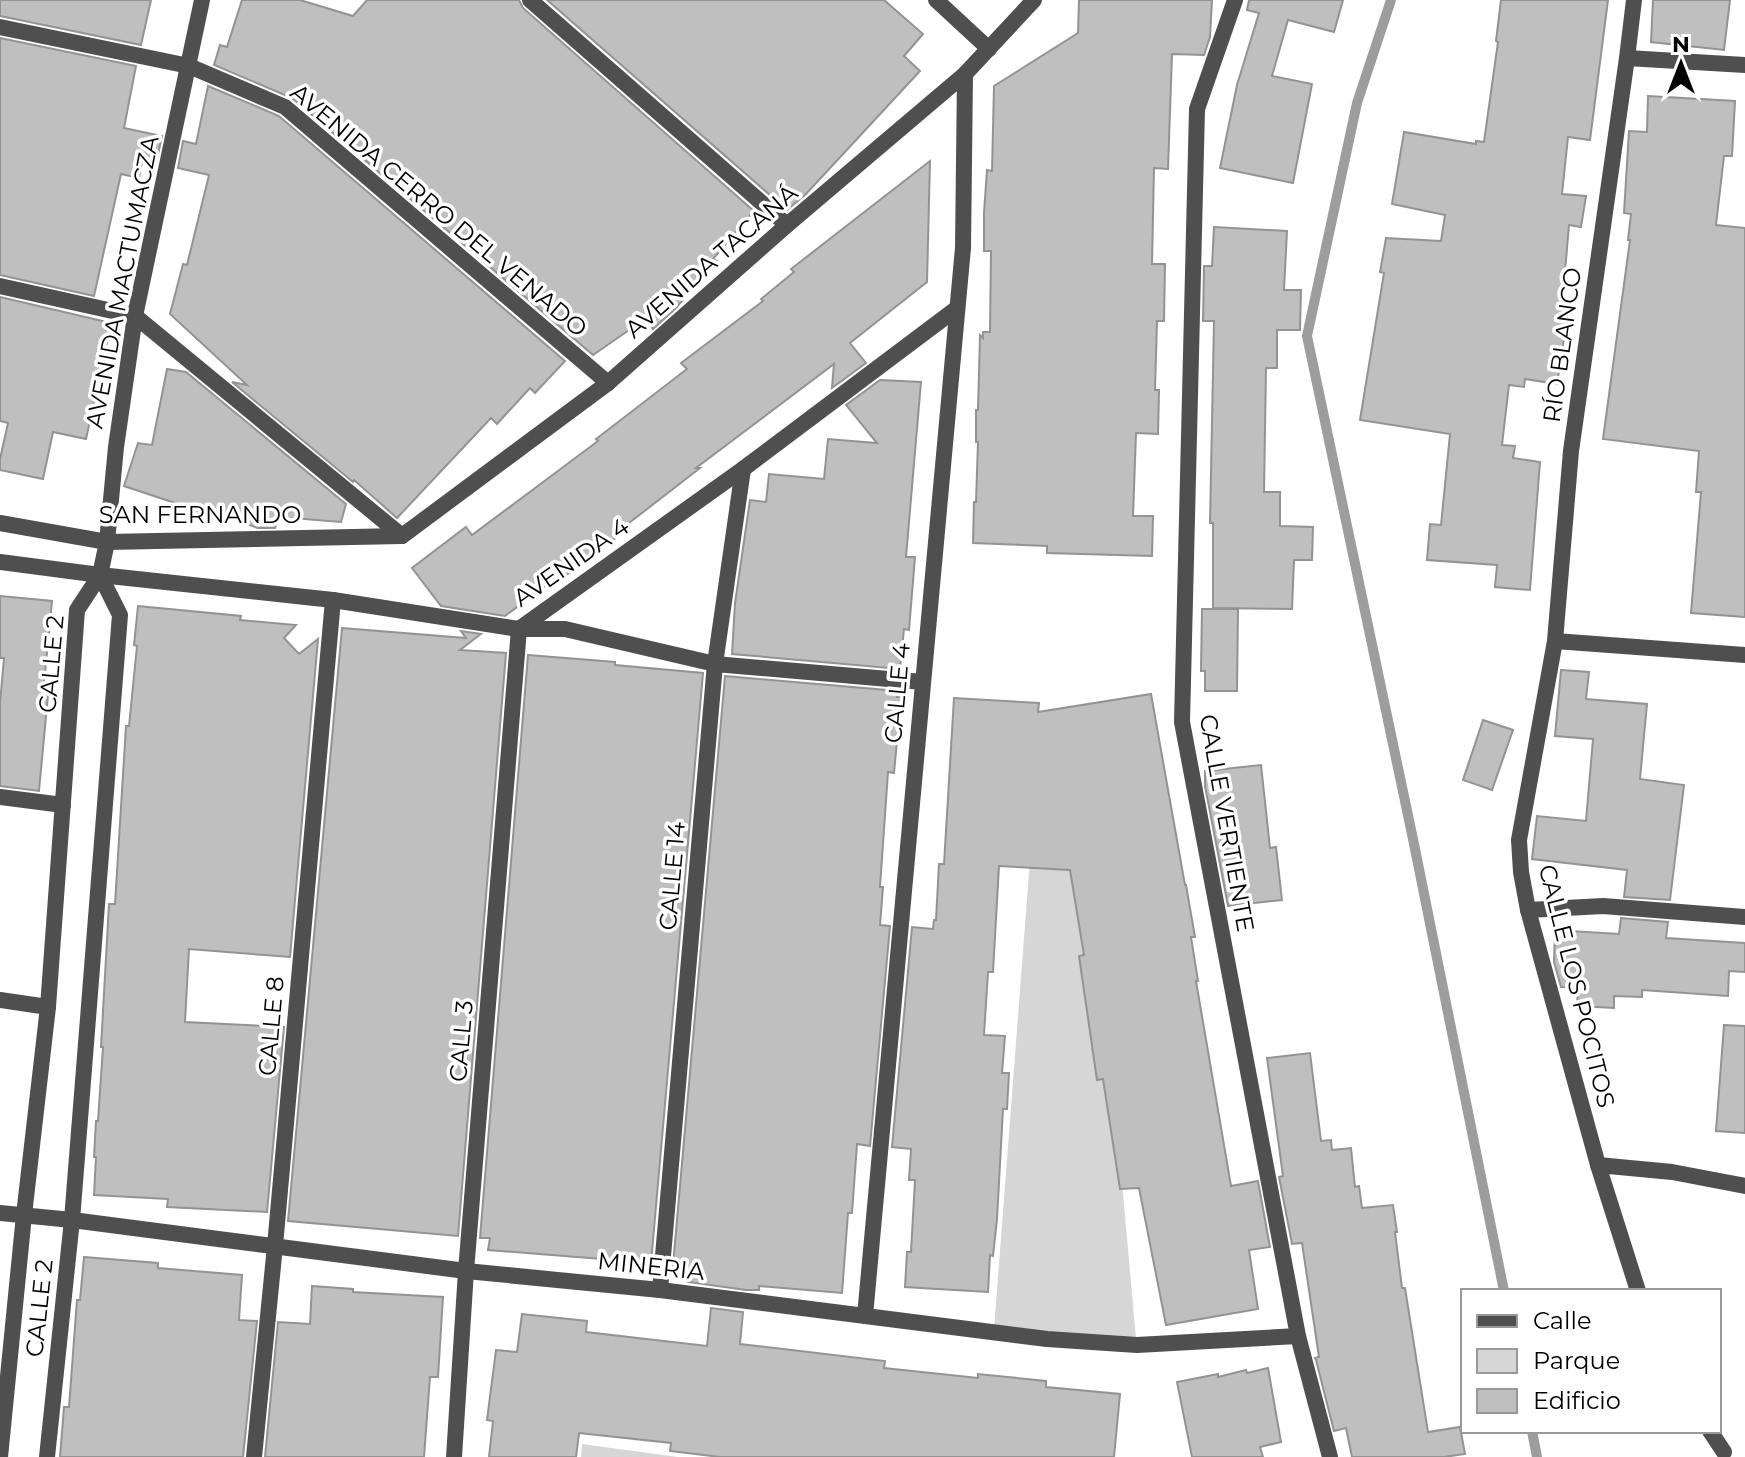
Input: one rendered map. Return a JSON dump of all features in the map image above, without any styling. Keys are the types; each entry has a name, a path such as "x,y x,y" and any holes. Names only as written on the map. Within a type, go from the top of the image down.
{"street":[{"name":"AVENIDA MACTUMACZA","path":"100,575 107,542 116,447 135,316 202,0"},
{"path":"530,0 787,225"},
{"path":"936,0 989,49"},
{"name":"AVENIDA TACANÁ","path":"402,536 608,383 965,74 1033,0"},
{"name":"CALLE VERTIENTE","path":"1235,0 1197,109 1182,722 1298,1336 1330,1457"},
{"name":"RÍO BLANCO","path":"1555,641 1571,451 1634,0"},
{"name":"AVENIDA CERRO DEL VENADO","path":"0,27 189,66 285,107 608,383"},
{"path":"1627,58 1745,65"},
{"name":"CALLE 4","path":"865,1316 963,248 965,74"},
{"path":"0,286 135,316 402,536"},
{"name":"AVENIDA 4","path":"0,562 333,600 519,629 743,469 956,309"},
{"name":"CALLE 14","path":"660,1290 715,664 743,469"},
{"name":"SAN FERNANDO","path":"0,523 107,542 402,536"},
{"name":"CALLE 2","path":"0,1457 48,1007 77,610 100,575"},
{"name":"CALLE 2","path":"47,1457 72,1220 120,615 100,575"},
{"name":"CALLE 8","path":"254,1457 333,600"},
{"path":"519,629 565,629 715,664 923,682"},
{"name":"CALL 3","path":"454,1457 466,1271 519,629"},
{"path":"1555,641 1745,655"},
{"name":"CALLE LOS POCITOS","path":"1555,641 1519,840 1521,872 1528,910 1598,1165 1637,1289"},
{"path":"0,797 63,805"},
{"path":"1528,910 1603,906 1745,917"},
{"path":"0,1000 48,1007"},
{"path":"1598,1165 1672,1172 1745,1186"},
{"name":"MINERIA","path":"0,1213 466,1271 660,1290 1047,1339 1137,1345 1298,1336"},
{"path":"1711,1433 1724,1452"}],"green space":[{"path":"1040,730 1082,733 1136,1339 994,1329"},
{"path":"582,1444 678,1457 581,1457"}],"building":[{"path":"0,0 151,0 141,45 0,16"},
{"path":"242,0 300,0 353,16 367,0 519,0 523,8 754,211 713,259 717,261 653,329 645,319 593,355 292,98 214,65 220,45 227,47"},
{"path":"547,0 884,0 923,34 904,56 920,71 806,194 787,210"},
{"path":"1079,0 1212,0 1210,37 1204,55 1172,54 1168,169 1154,168 1152,264 1165,264 1164,321 1157,321 1155,390 1159,390 1158,434 1136,433 1133,516 1153,516 1152,556 1047,553 1047,546 973,543 980,335 983,338 983,332 990,332 991,251 984,251 984,213 987,170 992,171 994,86 1078,33"},
{"path":"1249,0 1343,0 1334,32 1288,20 1272,76 1312,84 1293,183 1220,168 1237,85 1259,13 1247,10"},
{"path":"1501,0 1608,0 1590,140 1568,137 1562,194 1586,196 1581,227 1569,225 1561,318 1567,319 1557,384 1525,379 1524,387 1509,385 1502,445 1515,446 1513,458 1540,462 1530,590 1495,587 1497,565 1427,560 1430,524 1441,525 1450,434 1360,420 1384,273 1380,272 1386,238 1441,241 1445,215 1392,204 1404,132 1476,144 1476,141 1484,142"},
{"path":"1653,0 1730,0 1724,50 1651,42"},
{"path":"0,38 136,66 124,128 162,136 156,164 142,162 139,178 121,174 94,296 0,275"},
{"path":"208,86 279,116 565,361 535,393 530,388 497,424 491,418 397,518 232,382 247,385 170,314 183,264 187,265 209,175 178,168 183,141 196,144"},
{"path":"1648,96 1735,101 1732,156 1724,156 1716,225 1745,228 1745,617 1691,613 1701,492 1696,492 1699,451 1603,439 1630,240 1631,214 1624,213 1629,131 1647,132"},
{"path":"930,161 927,282 850,343 866,363 832,388 834,364 696,468 700,468 620,530 622,533 505,616 441,606 412,568 466,527 472,535 598,441 596,439 687,369 681,363 763,301 761,299 794,272 791,269"},
{"path":"1214,227 1287,231 1284,290 1301,290 1300,330 1277,330 1277,368 1266,368 1264,492 1280,492 1280,526 1313,527 1312,560 1294,560 1292,609 1213,608 1213,523 1210,523 1214,321 1203,321 1204,266 1212,266"},
{"path":"0,297 111,323 86,439 53,432 43,479 0,470 8,423 0,421"},
{"path":"167,369 186,372 346,504 341,522 279,517 275,528 258,528 214,513 211,521 182,512 184,506 124,486 138,443 152,445"},
{"path":"880,380 921,382 906,557 915,557 909,630 904,629 900,669 732,654 735,603 750,500 766,502 769,474 824,479 828,439 877,443 846,405"},
{"path":"0,596 52,601 43,694 48,695 39,791 0,786 0,703 4,658 0,658"},
{"path":"138,606 296,625 284,638 299,654 318,639 290,957 189,949 185,1022 284,1027 267,1212 167,1207 168,1199 94,1195 109,904 115,904 126,726 129,726 137,646 134,645"},
{"path":"1202,609 1238,609 1237,691 1205,691 1205,671 1201,671"},
{"path":"342,628 466,638 461,631 481,634 460,650 506,653 458,1236 288,1221"},
{"path":"528,655 703,673 651,1263 488,1250 490,1238 480,1238"},
{"path":"1561,670 1589,672 1586,699 1647,704 1640,779 1684,785 1670,900 1624,897 1627,870 1532,859 1537,816 1586,821 1593,739 1555,736"},
{"path":"725,676 898,691 897,697 901,697 894,773 888,772 880,887 883,887 880,925 890,926 870,1146 857,1144 842,1293 759,1286 759,1290 746,1290 688,1282 689,1270 675,1269 673,1265"},
{"path":"1151,694 1195,937 1191,937 1196,981 1231,1186 1258,1181 1270,1247 1249,1250 1258,1309 1166,1325 1139,1188 1120,1189 1103,1079 1097,1080 1079,956 1084,955 1070,870 999,866 993,972 988,972 984,1035 1005,1036 1002,1073 1009,1073 1007,1109 1003,1109 997,1219 993,1256 990,1255 988,1292 905,1287 907,1252 911,1252 915,1180 909,1180 911,1149 892,1147 912,927 933,929 939,864 944,864 954,698 1039,703 1038,712"},
{"path":"1483,720 1513,730 1492,790 1463,780"},
{"path":"1261,765 1270,848 1276,847 1282,900 1228,906 1205,786 1205,771"},
{"path":"1621,918 1668,922 1666,938 1745,943 1745,972 1729,971 1728,996 1642,990 1642,997 1614,996 1614,1008 1577,1006 1578,988 1561,987 1554,962 1555,930 1619,934"},
{"path":"1724,1025 1745,1026 1745,1133 1716,1131"},
{"path":"1310,1053 1321,1141 1331,1140 1332,1150 1351,1148 1355,1187 1359,1186 1362,1208 1393,1205 1402,1288 1405,1288 1428,1432 1460,1427 1465,1454 1444,1457 1352,1457 1346,1428 1334,1431 1315,1358 1319,1357 1302,1243 1292,1244 1279,1177 1283,1176 1267,1058"},
{"path":"84,1257 158,1263 158,1268 242,1275 239,1320 257,1321 243,1457 60,1457 64,1407 69,1407 77,1300 80,1300"},
{"path":"312,1286 353,1289 353,1292 443,1297 438,1377 430,1377 424,1457 265,1457 278,1322 310,1324"},
{"path":"711,1308 743,1312 740,1344 885,1361 884,1368 978,1378 978,1374 1046,1381 1046,1387 1120,1394 1114,1457 720,1457 670,1451 671,1443 579,1433 576,1457 489,1457 493,1421 487,1420 496,1350 517,1352 522,1314 587,1321 586,1332 707,1346"},
{"path":"1268,1368 1281,1442 1260,1447 1263,1457 1192,1457 1177,1382"}],"waterway":[{"path":"1391,0 1357,103 1307,336 1504,1289"},
{"path":"1532,1433 1537,1457"}]}
